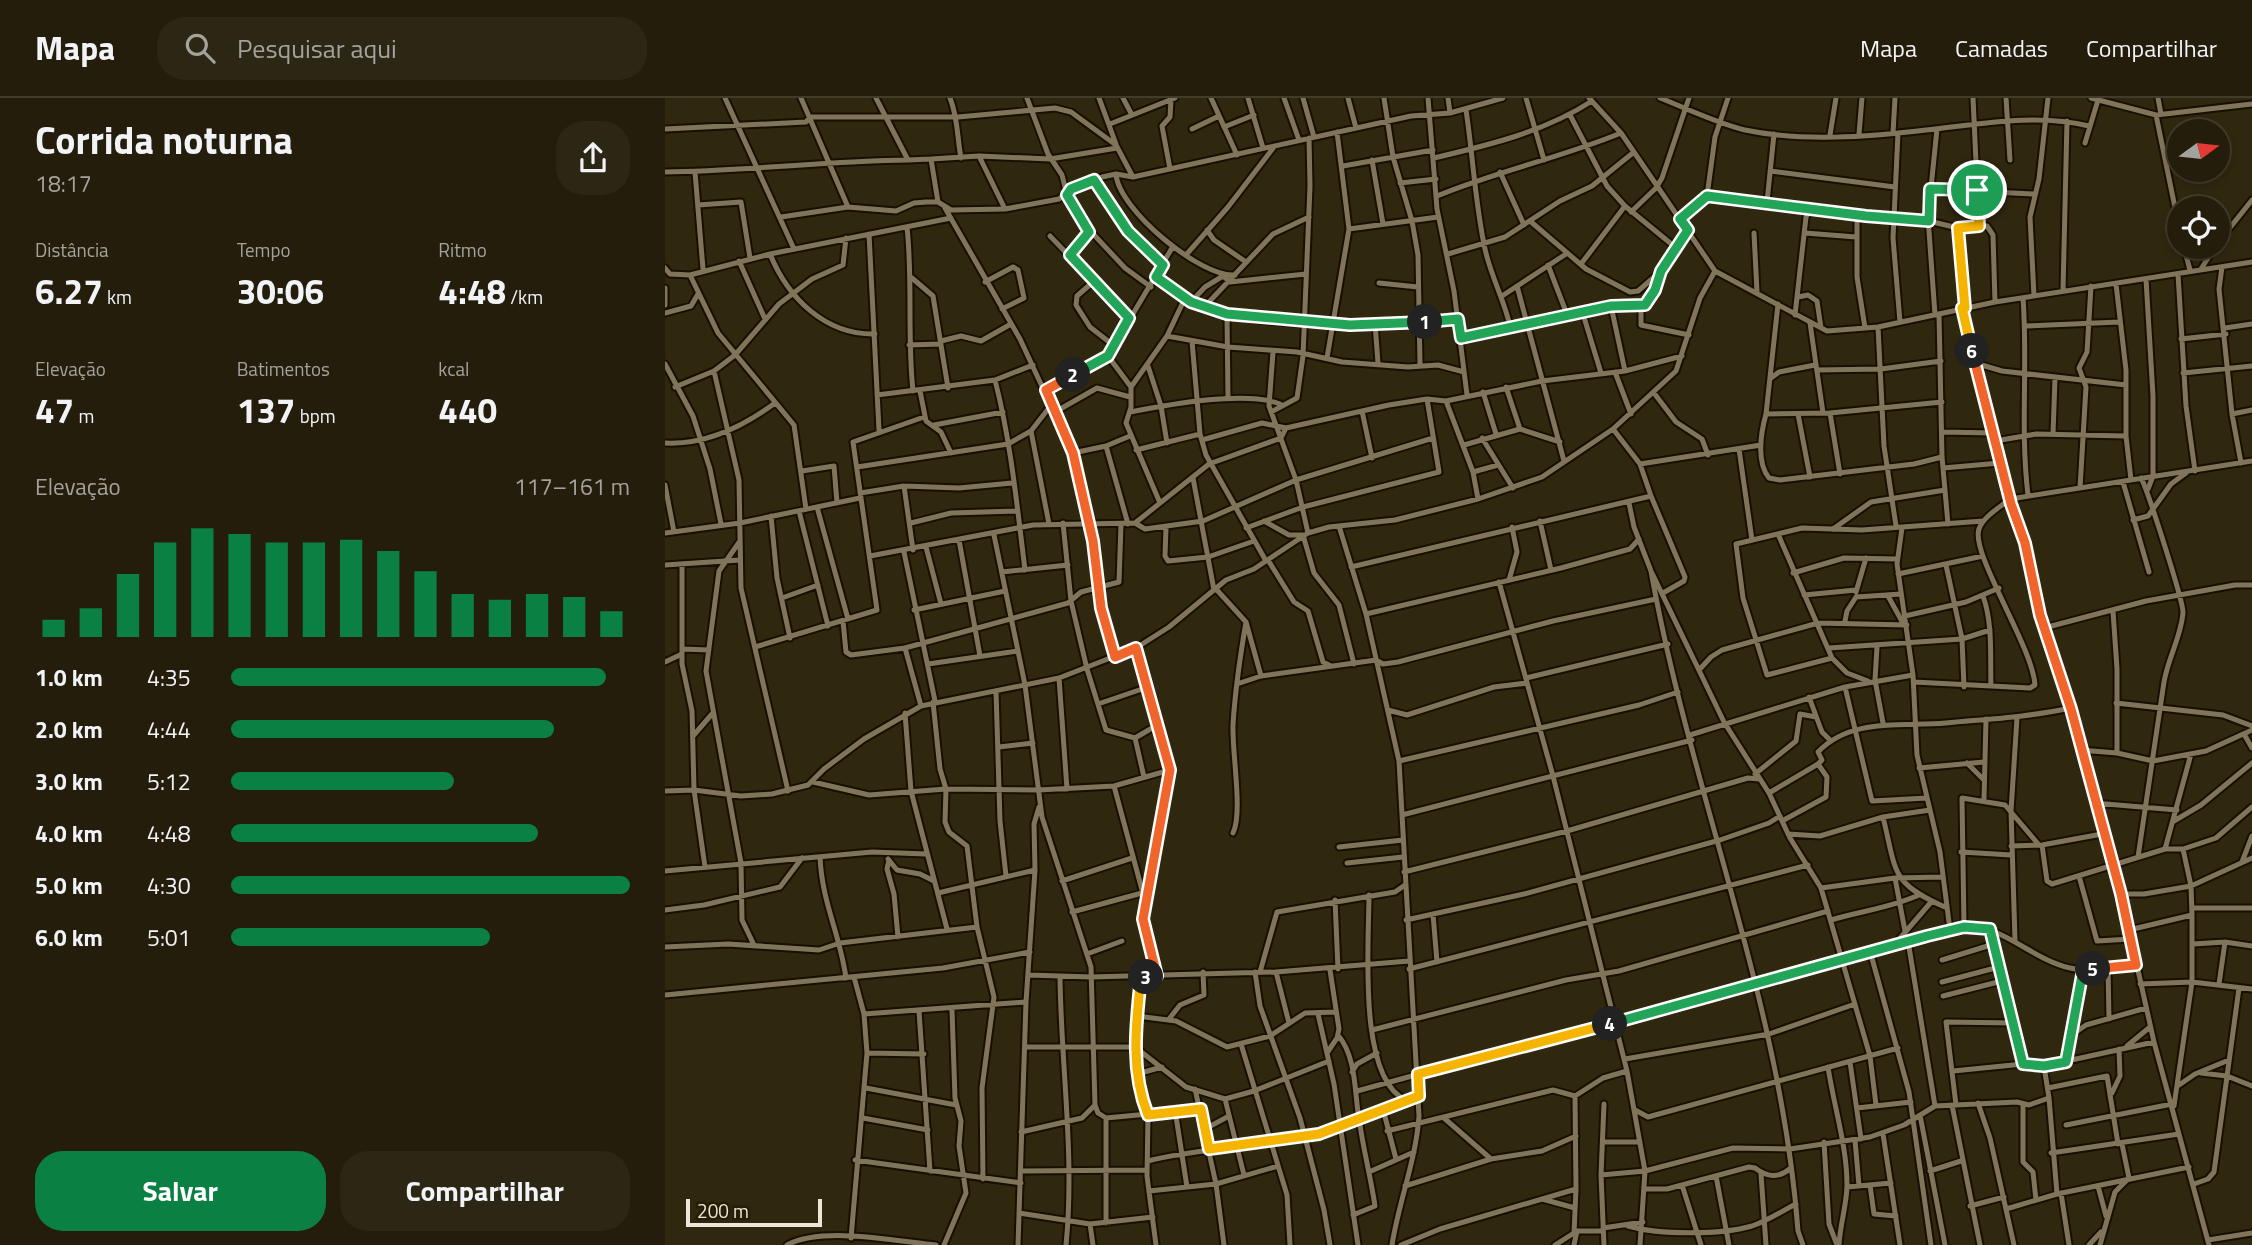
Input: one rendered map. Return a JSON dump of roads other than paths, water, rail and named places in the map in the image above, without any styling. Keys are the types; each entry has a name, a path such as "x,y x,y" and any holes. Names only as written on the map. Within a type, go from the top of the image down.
{"street":[{"path":"725,98 794,249"},
{"path":"801,98 831,161 848,206"},
{"path":"876,98 908,160"},
{"path":"950,98 958,117 956,131 961,158"},
{"path":"1027,98 1050,159 1062,175 1067,195 1089,232 1125,268 1151,287"},
{"path":"1099,98 1117,147 1133,177"},
{"path":"1123,98 1132,115"},
{"path":"1149,98 1152,106"},
{"path":"1211,98 1237,155"},
{"path":"1248,98 1263,148"},
{"path":"1284,98 1299,140"},
{"path":"1129,412 1229,398 1270,406 1297,398 1303,356 1302,322 1311,137 1303,98"},
{"path":"1348,98 1356,128"},
{"path":"1384,98 1393,157 1412,221 1418,255 1419,365"},
{"path":"1428,98 1439,216 1458,319 1468,395"},
{"path":"1448,98 1450,113"},
{"path":"1474,98 1475,107"},
{"path":"945,208 1005,209 1059,200 1071,189 1116,174 1133,177 1387,121 1466,110 1503,98"},
{"path":"1526,98 1544,160"},
{"path":"1660,98 1686,106 1720,122 1774,134 1896,133 1974,123 2046,119 2089,126"},
{"path":"1631,212 1656,188 1672,154 1689,98"},
{"path":"1680,219 1707,196 1720,122 1728,98"},
{"path":"1831,135 1836,98"},
{"path":"1859,134 1862,98"},
{"path":"1895,98 1893,218 1900,322"},
{"path":"1973,98 1979,226"},
{"path":"2006,98 2010,160"},
{"path":"2034,296 2030,218 2033,194 2039,179 2048,98"},
{"path":"2158,98 2158,115 2173,196"},
{"path":"1110,124 1173,99 1170,115 1162,127 1170,169"},
{"path":"1434,158 1536,130 1570,115 1591,99 1621,133 1715,271 1810,323 1835,332 1878,327 1994,302 2252,262"},
{"path":"2085,143 2098,99 2158,115 2252,104"},
{"path":"810,117 958,117 1055,107 1071,112 1117,147"},
{"path":"1466,110 1484,245 1511,330"},
{"path":"1224,127 1254,115"},
{"path":"1570,115 1602,175 1625,206 1675,247"},
{"path":"1192,129 1219,116"},
{"path":"665,129 806,122 810,117"},
{"path":"2063,291 2067,121"},
{"path":"1937,129 1929,221 1941,361 1942,457 1948,524"},
{"path":"1327,358 1349,229 1337,132"},
{"path":"1437,196 1476,179 1588,147 1621,133"},
{"path":"1767,202 1774,134"},
{"path":"1186,255 1275,145"},
{"path":"665,172 757,169 831,161 979,156 1050,159 1117,147"},
{"path":"1343,166 1433,150"},
{"path":"1447,254 1505,237 1560,201 1592,186 1602,175 1634,152"},
{"path":"979,156 1005,209"},
{"path":"931,159 938,202 945,208 1011,324 1046,390 1073,453 1093,541 1097,586 1115,657"},
{"path":"1372,160 1383,224"},
{"path":"1770,171 1895,187"},
{"path":"695,172 703,269"},
{"path":"1500,172 1527,223 1581,264 1632,292 1661,271"},
{"path":"1116,174 1126,196 1172,248 1230,282 1306,275"},
{"path":"1400,183 1436,179"},
{"path":"1094,180 1128,231 1163,265"},
{"path":"1930,189 2033,194"},
{"path":"1707,196 1929,221 1958,228 1989,228 1993,235 1994,302"},
{"path":"2230,228 2252,200"},
{"path":"698,205 741,202 750,258"},
{"path":"781,218 848,206 896,211 914,203 938,202"},
{"path":"1581,264 1598,237 1625,206"},
{"path":"1797,206 1806,220"},
{"path":"1795,315 1806,220 1811,208"},
{"path":"1857,215 1856,237 1864,328"},
{"path":"1349,229 1439,216"},
{"path":"1200,304 1208,303 1230,282 1273,234 1309,217"},
{"path":"665,268 668,275 690,275 703,269 750,258 950,218"},
{"path":"907,227 912,278 909,345 917,391 924,417 941,432 951,453"},
{"path":"1958,228 1963,308 1975,363 2000,463 2025,543 2044,628 2071,709 2102,834 2121,894 2150,1027 2209,1242 2252,1233"},
{"path":"1207,230 1214,240 1246,262"},
{"path":"1461,338 1511,330 1611,306 1641,306 1648,302 1661,271 1688,230"},
{"path":"1070,255 1089,232"},
{"path":"1754,233 1757,292"},
{"path":"1805,233 1856,237"},
{"path":"869,234 879,430"},
{"path":"1050,236 1129,318"},
{"path":"675,387 714,371 735,355 765,318 792,293 823,273 843,265 846,238"},
{"path":"1046,390 1108,356 1172,248"},
{"path":"770,254 792,293 844,332 875,334"},
{"path":"1502,296 1566,254"},
{"path":"2187,259 2190,270"},
{"path":"2201,269 2207,259"},
{"path":"739,261 765,318"},
{"path":"1548,265 1568,317"},
{"path":"985,282 1013,267 1018,270 1024,298 1002,309"},
{"path":"2222,267 2219,282 2232,414 2241,463"},
{"path":"1264,521 1289,535 1395,520 1478,499 1542,477 1613,429 1676,371 1700,298 1715,271"},
{"path":"2178,274 2183,373 2195,471"},
{"path":"690,275 698,294 735,355 794,425 802,471 803,510 828,626"},
{"path":"1160,503 1126,423 1131,387 1167,336 1188,300 1223,276 1235,275"},
{"path":"1156,277 1188,300 1210,311 1227,314 1331,324 1420,323 1458,319"},
{"path":"912,278 933,296 948,388"},
{"path":"2146,279 2151,316 2153,476 2148,489"},
{"path":"1093,282 1077,296 1076,305 1090,327 1113,345"},
{"path":"1379,283 1418,287"},
{"path":"2116,284 2126,385 2126,436 2131,480"},
{"path":"1517,286 1564,460"},
{"path":"2080,488 2084,382 2080,368 2087,352 2091,286"},
{"path":"665,288 665,305"},
{"path":"665,313 691,306 698,294"},
{"path":"1798,297 1808,295 1818,301 1821,328"},
{"path":"2023,298 2028,495"},
{"path":"1778,304 1773,327 1772,369 1761,445 1762,462 1769,478 1840,474 1914,464 1942,457"},
{"path":"1611,306 1625,371"},
{"path":"1641,306 1641,325 1689,335"},
{"path":"1227,314 1229,398"},
{"path":"1583,314 1601,373"},
{"path":"2025,326 2119,321"},
{"path":"1375,323 1378,363"},
{"path":"1810,323 1823,413"},
{"path":"909,345 941,343 961,336 981,341 1011,324"},
{"path":"2181,339 2252,324"},
{"path":"1878,327 1888,466 1899,527 1897,559 1905,625"},
{"path":"1167,336 1228,347 1297,352 1303,356 1342,362 1464,368"},
{"path":"1192,341 1201,437 1209,464 1234,509 1294,602 1308,611 1322,662 1334,667"},
{"path":"1273,352 1270,406 1296,480 1314,573 1339,605 1354,664"},
{"path":"1108,356 1131,387"},
{"path":"1136,450 1262,423 1286,428 1361,411 1427,400 1446,401 1506,387 1625,371 1682,356"},
{"path":"1771,378 1779,372 1816,367 1881,369 1941,361"},
{"path":"1975,363 2024,374 2126,385"},
{"path":"665,364 675,387 691,411 701,439 721,524"},
{"path":"877,395 995,380 1033,365"},
{"path":"1147,366 1161,406 1167,443"},
{"path":"2183,373 2252,366"},
{"path":"1772,369 1779,372"},
{"path":"714,371 740,480 741,588 788,791"},
{"path":"1615,372 1631,414"},
{"path":"665,380 672,377"},
{"path":"2053,434 2055,378"},
{"path":"995,380 1003,412 1025,570"},
{"path":"1506,387 1520,429"},
{"path":"1055,412 1097,388 1130,397"},
{"path":"1483,392 1496,434"},
{"path":"1654,393 1676,422 1702,439 1708,454"},
{"path":"1246,528 1303,507 1437,473 1440,469 1427,400"},
{"path":"1446,401 1473,472 1478,499"},
{"path":"1766,414 1830,413 1941,402"},
{"path":"665,443 701,439 727,431 754,418 775,403"},
{"path":"857,467 1008,444 1031,431 1052,404"},
{"path":"1270,406 1280,404"},
{"path":"1930,405 1942,414"},
{"path":"1262,423 1270,406"},
{"path":"2232,414 2252,410"},
{"path":"1361,411 1372,458"},
{"path":"933,425 1003,412"},
{"path":"1830,413 1840,474"},
{"path":"1798,414 1810,477"},
{"path":"755,647 828,626 879,607 853,442 879,430 924,417"},
{"path":"1128,524 1160,503 1209,464 1281,438 1286,428"},
{"path":"1464,445 1520,429 1560,442"},
{"path":"1613,429 1640,464 1685,577 1684,581 1663,593"},
{"path":"1031,431 1049,524"},
{"path":"1942,432 1993,433"},
{"path":"1995,441 2025,435 2126,436"},
{"path":"1073,453 1106,446 1130,436"},
{"path":"870,556 1049,524 1128,524 1145,528 1203,521 1296,480 1433,438"},
{"path":"1482,438 1514,488"},
{"path":"1640,464 1761,445"},
{"path":"817,507 846,620 848,655 905,648 1071,601 1081,592 1119,582 1128,524 1106,446"},
{"path":"1739,449 1752,540"},
{"path":"1563,451 1573,454"},
{"path":"1914,682 1963,687 2030,688 2035,682 1999,588 1983,556 1978,533 1983,521 2010,499 2252,461"},
{"path":"1943,468 2000,463"},
{"path":"1473,472 1498,465"},
{"path":"802,471 834,466 837,503"},
{"path":"2133,520 2145,518 2171,484 2187,472"},
{"path":"1193,478 1215,589 1246,622 1261,676"},
{"path":"2138,858 2167,665 2182,626 2182,595 2167,559 2148,489 2141,478"},
{"path":"2123,482 2149,572"},
{"path":"665,533 740,523 904,486 959,488 1012,483"},
{"path":"665,485 674,532"},
{"path":"904,486 913,550"},
{"path":"1833,529 1860,508 1893,498 1945,490"},
{"path":"1351,567 1651,496"},
{"path":"1629,503 1651,570 1724,722 1769,793 1787,831 1821,888 1870,1056 1877,1105"},
{"path":"911,523 951,513 1017,511"},
{"path":"771,516 790,638"},
{"path":"1540,521 1551,570"},
{"path":"1832,658 1767,675 1755,640 1734,549 1736,544 1803,528 1899,527 1983,521"},
{"path":"1063,523 1071,601 1087,669 1109,732 1135,738 1159,724"},
{"path":"1339,526 1366,614 1399,761 1419,1124 1392,1245"},
{"path":"1166,527 1165,556 1168,561 1208,557 1254,541"},
{"path":"1509,580 1517,552 1512,527"},
{"path":"665,791 694,790 755,796 788,791 813,782 835,760 905,713 921,706 1059,678 1136,648 1169,627 1226,580 1267,561 1305,534"},
{"path":"1778,534 1832,658 1847,673 1872,681"},
{"path":"994,535 1025,685 1041,804 1062,881 1087,954 1091,977 1095,1105 1098,1113 1106,1118 1201,1109"},
{"path":"1366,614 1630,549 1639,539"},
{"path":"959,540 980,656"},
{"path":"740,541 722,563 706,671 741,863 742,920 754,945"},
{"path":"926,547 941,604"},
{"path":"1630,549 1646,556"},
{"path":"904,552 934,702 946,789 943,796 945,822 949,832 967,846 977,928 993,990 982,1088 983,1179"},
{"path":"1898,574 1983,556"},
{"path":"1793,573 1844,558 1897,559"},
{"path":"1845,621 1866,558"},
{"path":"665,565 740,560"},
{"path":"682,565 682,652 693,736 694,790 705,867"},
{"path":"1002,572 1068,565"},
{"path":"1946,565 1962,639 1963,687"},
{"path":"1651,570 1678,692 1720,840 1742,936 1769,1034 1790,1149 1798,1231 1803,1245"},
{"path":"1499,582 1540,726 1625,1059 1646,1171 1640,1245"},
{"path":"782,598 818,585"},
{"path":"2044,628 2182,595 2235,585 2252,585"},
{"path":"1905,616 1953,605 1999,588"},
{"path":"914,610 1005,592"},
{"path":"1804,595 1901,594"},
{"path":"1888,596 1905,625 1910,643 1919,768 1943,877 1950,930"},
{"path":"1983,596 1990,616 1990,630 1985,636 1991,686"},
{"path":"1378,670 1384,664 1514,634 1553,621 1657,599"},
{"path":"2113,611 2117,668 2117,753"},
{"path":"1699,670 1715,653 1818,623 1845,621 1905,625"},
{"path":"1233,833 1239,821 1233,761 1237,684 1246,622"},
{"path":"1963,651 1973,636"},
{"path":"1829,648 1877,647 1985,636"},
{"path":"1388,710 1407,715 1494,687 1668,644"},
{"path":"1877,647 1872,681 1882,723"},
{"path":"905,648 921,706"},
{"path":"1136,648 1170,770 1145,901 1144,930 1157,976"},
{"path":"665,662 682,652 709,650"},
{"path":"928,664 1018,651"},
{"path":"1237,684 1261,676 1376,660 1384,664"},
{"path":"1847,673 1854,731 1872,801 1927,798"},
{"path":"1402,815 1691,738 1724,722 1848,686 1913,675"},
{"path":"1059,678 1067,789"},
{"path":"1098,704 1148,687"},
{"path":"996,691 1006,876"},
{"path":"1399,761 1639,705 1678,692"},
{"path":"1808,697 1822,733 1830,740"},
{"path":"2080,750 2117,753 2153,761 2206,751 2252,728 2223,715 2116,704"},
{"path":"1769,793 1818,764 1822,760 1818,752 1830,740 1882,723 1915,725 2017,718 2071,709"},
{"path":"905,713 911,791 947,929"},
{"path":"1748,778 1796,741 1800,713 1816,717"},
{"path":"693,736 712,714"},
{"path":"2015,940 2011,810 2017,718"},
{"path":"1984,800 1986,719"},
{"path":"2244,734 2252,748"},
{"path":"1135,738 1145,777"},
{"path":"999,747 1033,743"},
{"path":"2165,849 2191,754"},
{"path":"1975,762 1984,769"},
{"path":"1919,768 1984,762"},
{"path":"1968,763 1984,780"},
{"path":"2174,821 2201,805 2252,763"},
{"path":"1406,920 1578,878 1720,840 1769,823 1826,797 1827,777 1818,764"},
{"path":"813,782 869,795 946,789 1038,790 1114,786 1170,770"},
{"path":"1404,872 1566,831 1748,778 1760,779"},
{"path":"1114,786 1145,901"},
{"path":"1964,927 1962,798 2000,803 2011,810 2040,845 2049,883 2165,849 2215,838 2252,807"},
{"path":"2094,803 2177,810"},
{"path":"1018,1245 1026,1002 1035,870 1034,824 1041,804"},
{"path":"1769,823 1787,831 1820,836 1883,817 1930,810"},
{"path":"1883,817 1897,878 1905,931"},
{"path":"2011,833 2027,830"},
{"path":"2011,846 2040,845 2102,834"},
{"path":"2242,862 2252,836"},
{"path":"2169,839 2179,848 2192,886 2193,944 2192,982 2173,1107"},
{"path":"1339,847 1403,840"},
{"path":"1961,852 2011,855"},
{"path":"665,871 802,858 885,853 926,854"},
{"path":"885,853 897,870 920,874 934,881"},
{"path":"820,857 824,900 841,943 846,978"},
{"path":"1347,863 1403,857"},
{"path":"665,910 782,886 802,858"},
{"path":"1062,881 1132,858"},
{"path":"2121,894 2144,894 2192,886 2252,858"},
{"path":"889,860 888,877 894,894 898,937"},
{"path":"1409,968 1808,865"},
{"path":"888,877 897,870"},
{"path":"937,893 1035,870"},
{"path":"2078,876 2097,941 2131,939"},
{"path":"1821,888 1897,878 1943,877"},
{"path":"1897,878 1919,895 1947,908"},
{"path":"1330,1245 1327,1222 1304,1137 1260,1006 1257,972 1277,912 1335,900 1395,892 1405,885"},
{"path":"1072,912 1142,892"},
{"path":"1395,892 1406,901"},
{"path":"1369,895 1372,1030 1382,1076 1396,1095 1406,1100"},
{"path":"1831,920 1899,904 1919,895"},
{"path":"1335,900 1338,969"},
{"path":"1894,944 1932,901"},
{"path":"2129,930 2192,912 2252,908"},
{"path":"1372,1030 1619,971 1828,911"},
{"path":"1433,914 1437,962"},
{"path":"1357,1091 1964,927 1990,929 2015,940 2055,964 2083,970 2136,965"},
{"path":"665,947 754,945 808,950 947,929 977,928"},
{"path":"1990,929 2023,1064"},
{"path":"1087,954 1122,941"},
{"path":"1908,941 1935,1106"},
{"path":"2193,944 2225,942 2252,946"},
{"path":"2219,984 2225,942"},
{"path":"1942,960 1994,944"},
{"path":"1870,951 1911,1102 1931,1245"},
{"path":"665,995 846,978 1030,952"},
{"path":"1029,975 1141,977 1203,972 1330,970 1409,961"},
{"path":"1942,982 1999,967"},
{"path":"2108,967 2109,1019"},
{"path":"1330,970 1338,1035 1357,1091 1359,1121 1375,1206 1353,1215"},
{"path":"2066,1062 2083,970"},
{"path":"1170,1019 1180,1006 1204,995 1203,972"},
{"path":"1276,972 1289,1023"},
{"path":"1060,976 1061,1047 1070,1172 1066,1245"},
{"path":"849,1236 855,1160 866,1088 867,1053 864,1014 854,977"},
{"path":"1141,977 1135,1047 1137,1074 1148,1115 1147,1170 1156,1245"},
{"path":"1943,996 2002,981"},
{"path":"2140,984 2192,982 2252,989"},
{"path":"2194,1184 2208,1179 2214,1172 2239,988"},
{"path":"864,1014 952,1010 1026,1002"},
{"path":"1625,1059 1769,1034 1855,1004"},
{"path":"2073,1034 2087,1025 2146,1007"},
{"path":"944,1245 965,1196 961,1121 956,1105 952,1010"},
{"path":"919,1011 930,1171"},
{"path":"1137,1016 1170,1019 1211,1037 1224,1047 1270,1036 1305,1013 1336,1012"},
{"path":"1318,1014 1329,1061 1358,1245"},
{"path":"1980,1245 1961,1160 1945,1022 2013,1023"},
{"path":"2074,1023 2087,1025"},
{"path":"2111,1094 2120,1076 2122,1049 2150,1027"},
{"path":"1327,1053 1338,1035"},
{"path":"1952,1071 2023,1064 2044,1066 2154,1042"},
{"path":"1241,1044 1290,1209 1290,1245"},
{"path":"1025,1047 1135,1047 1186,1087 1225,1099 1254,1091 1329,1061"},
{"path":"1635,1110 1648,1117 1898,1048"},
{"path":"867,1053 923,1054"},
{"path":"1352,1072 1357,1064 1377,1053"},
{"path":"2178,1086 2198,1073 2229,1060"},
{"path":"1349,1061 1357,1064"},
{"path":"1850,1062 1857,1108 1859,1186"},
{"path":"2044,1066 2049,1098 2051,1153 2069,1245"},
{"path":"1137,1074 1162,1067"},
{"path":"1828,1067 1840,1142 1845,1149 1847,1187 1838,1245"},
{"path":"1387,1131 1553,1090 1575,1096 1604,1077 1627,1070"},
{"path":"2164,1077 2198,1073 2227,1076 2252,1086"},
{"path":"2047,1088 2107,1076 2113,1115 2129,1178"},
{"path":"866,1088 956,1105"},
{"path":"1195,1089 1216,1184 1224,1245"},
{"path":"1394,1104 1396,1095"},
{"path":"1148,1161 1209,1149 1304,1137 1340,1128 1419,1096"},
{"path":"1574,1245 1575,1096"},
{"path":"1601,1175 1646,1171 1733,1148 1790,1149 1824,1142 1858,1140 1883,1134 1935,1106 2023,1104 2049,1098"},
{"path":"1225,1099 1244,1175"},
{"path":"1857,1108 1911,1102"},
{"path":"1978,1103 1990,1138 2014,1245"},
{"path":"1604,1104 1601,1175 1604,1245"},
{"path":"2023,1104 2023,1162 2033,1172 2036,1200"},
{"path":"1082,1118 1095,1105"},
{"path":"2066,1125 2173,1107"},
{"path":"1383,1109 1396,1159"},
{"path":"1175,1110 1187,1187"},
{"path":"1021,1132 1065,1124 1098,1113"},
{"path":"1920,1115 1945,1245"},
{"path":"1205,1129 1229,1116"},
{"path":"1639,1134 1648,1117"},
{"path":"863,1118 928,1130"},
{"path":"1106,1118 1106,1223"},
{"path":"1444,1118 1490,1159"},
{"path":"1883,1134 1900,1245"},
{"path":"2051,1153 2179,1134"},
{"path":"1405,1186 1490,1159 1542,1151 1576,1136"},
{"path":"1566,1142 1576,1147"},
{"path":"1604,1142 1640,1142"},
{"path":"1824,1142 1829,1224 1838,1245"},
{"path":"1369,1172 1414,1152"},
{"path":"855,1160 1021,1183"},
{"path":"1930,1171 1961,1160"},
{"path":"1149,1191 1216,1184 1278,1166"},
{"path":"1645,1189 1667,1189 1749,1167 1761,1174 1777,1177 1791,1168"},
{"path":"2006,1209 2059,1194 2189,1167"},
{"path":"1021,1171 1147,1170"},
{"path":"1761,1174 1766,1245"},
{"path":"1716,1176 1729,1245"},
{"path":"2100,1245 2115,1192 2129,1178"},
{"path":"1847,1187 1891,1183"},
{"path":"1682,1185 1701,1245"},
{"path":"1870,1185 1874,1214 1896,1216"},
{"path":"2098,1186 2107,1219"},
{"path":"1401,1245 1440,1229 1576,1189"},
{"path":"1971,1206 2004,1197"},
{"path":"1542,1199 1575,1208"},
{"path":"1628,1226 1642,1230 1726,1230 1755,1225 1796,1204"},
{"path":"1019,1213 1090,1224 1153,1217"},
{"path":"1555,1245 1574,1233 1643,1222"},
{"path":"1090,1224 1093,1245"},
{"path":"2089,1245 2103,1229"},
{"path":"787,1245 803,1238 825,1234 936,1245"},
{"path":"2245,1235 2246,1245"}]}
